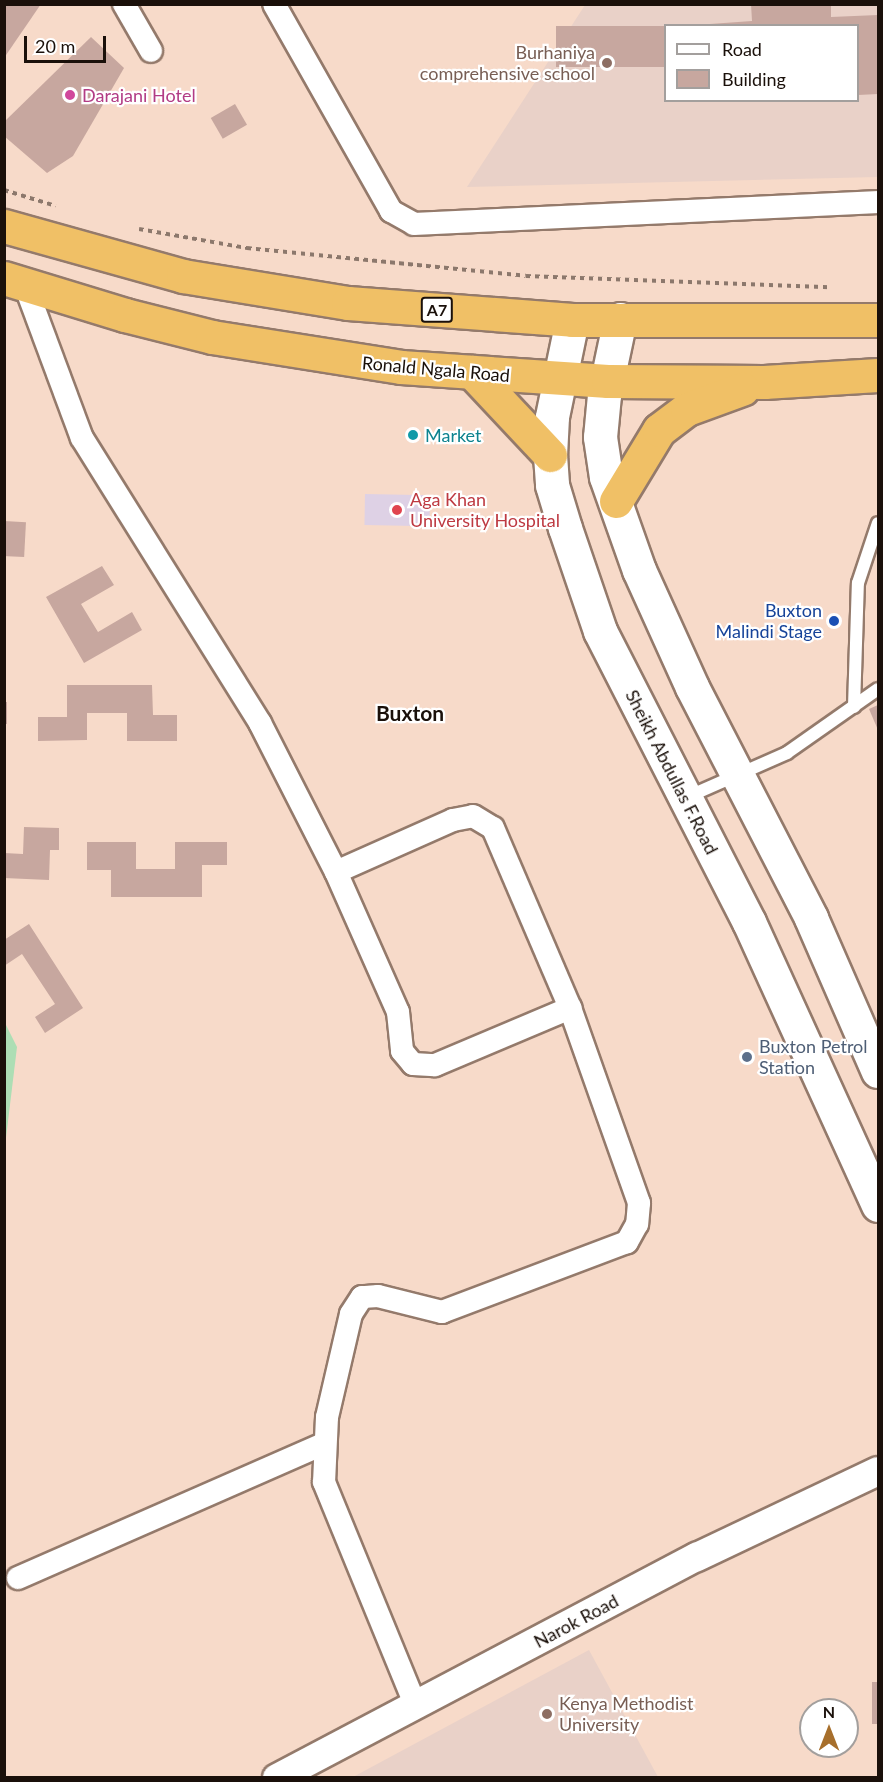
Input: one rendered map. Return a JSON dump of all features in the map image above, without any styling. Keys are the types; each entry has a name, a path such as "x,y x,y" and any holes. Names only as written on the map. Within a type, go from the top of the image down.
{"highway":[{"name":"A7","path":"4,226 144,267 251,290 348,303 572,320 879,320"},
{"name":"Ronald Ngala Road","path":"15,281 164,326 263,347 361,362 608,381 764,382 879,375"},
{"path":"472,372 550,454"},
{"path":"616,501 659,430 687,409 764,382"}],"main road":[{"name":"Sheikh Abdullas F.Road","path":"572,320 560,379 550,454 558,507 600,631 749,922 879,1205"},
{"path":"620,320 608,381 600,454 639,570 734,775 811,918 879,1071"}],"street":[{"path":"124,4 151,51"},
{"path":"274,4 391,211 414,224 879,202"},
{"path":"15,281 82,438 260,723 336,872 398,1012 402,1051 414,1064 435,1065 570,1008"},
{"path":"336,872 453,820 473,816 493,828 570,1008 639,1203 637,1224 627,1242 442,1312 378,1296 362,1297 351,1314 323,1444 324,1482 416,1706"},
{"path":"18,1578 323,1444"},
{"name":"Narok Road","path":"277,1778 697,1557 879,1471"}],"lane":[{"path":"854,707 858,583 879,523"},
{"path":"685,798 788,753 879,689"}],"path":[{"path":"4,190 61,208"},
{"path":"129,228 247,248 526,276 833,287"}],"shaded area":[{"name":"Burhaniya comprehensive school","path":"585,5 878,5 878,177 467,187"},
{"name":"Aga Khan University Hospital","path":"365,494 430,495 429,526 364,525"},
{"name":"Kenya Methodist University","path":"589,1650 658,1777 353,1777"}],"green space":[{"path":"4,1023 17,1047 5,1146"}],"building":[{"path":"4,4 41,4 4,58"},
{"path":"751,4 831,4 831,17 878,15 878,94 859,95 859,24 710,24 752,21"},
{"path":"556,26 664,26 664,67 556,67"},
{"name":"Darajani Hotel","path":"91,37 124,68 73,156 47,173 4,136 4,122"},
{"path":"235,104 247,125 223,139 211,118"},
{"path":"4,521 26,522 24,557 4,556"},
{"path":"102,566 114,585 81,604 98,632 132,612 142,630 84,663 46,597"},
{"path":"67,685 152,685 153,715 177,715 177,741 127,741 127,713 87,713 87,740 38,741 38,717 67,717"},
{"path":"4,702 7,702 7,724 4,724"},
{"path":"878,705 878,730 869,709"},
{"path":"24,827 59,828 59,850 50,850 49,880 4,878 4,853 23,854"},
{"path":"87,842 136,842 136,869 175,869 175,842 227,842 227,865 202,865 202,897 111,897 111,870 87,870"},
{"path":"29,924 83,1008 45,1033 35,1017 55,1004 22,954 4,966 4,940"},
{"path":"872,1682 878,1682 878,1724 872,1724"}],"place":[{"name":"Burhaniya comprehensive school","path":"607,63"},
{"name":"Darajani Hotel","path":"70,95"},
{"name":"Market","path":"413,435"},
{"name":"Aga Khan University Hospital","path":"397,510"},
{"name":"Buxton Malindi Stage","path":"834,621"},
{"name":"Buxton Petrol Station","path":"747,1057"},
{"name":"Kenya Methodist University","path":"547,1714"}],"district":[{"name":"Buxton","path":"410,713"}]}
